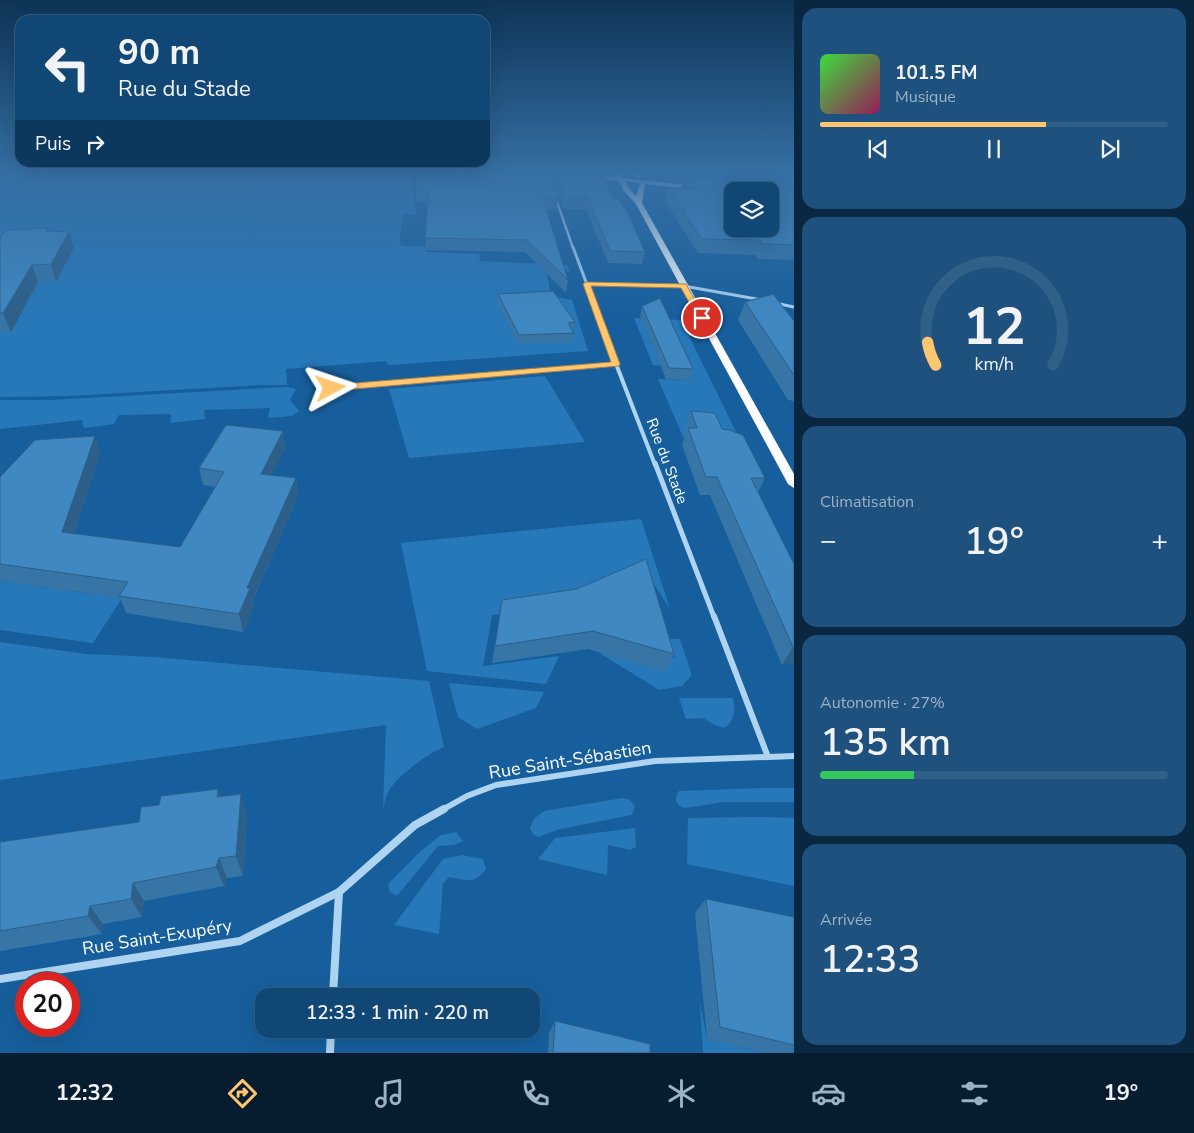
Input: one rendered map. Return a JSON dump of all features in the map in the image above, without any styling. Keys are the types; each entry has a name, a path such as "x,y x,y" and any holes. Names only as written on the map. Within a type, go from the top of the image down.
{"main road":[{"path":"650,221 794,484"}],"street":[{"name":"Rue du Stade","path":"563,221 616,364 768,757"},
{"path":"586,284 684,286 794,307"},
{"name":"Rue Saint-Sébastien","path":"339,892 415,825 467,796 496,785 655,762 794,756"},
{"path":"333,988 339,892"},
{"name":"Rue Saint-Exupéry","path":"0,979 240,941 339,892"},
{"path":"330,1053 331,1038"}],"lane":[{"path":"320,398 331,388 616,364"}],"shaded area":[{"path":"0,221 402,221 399,242 402,246 425,246 426,252 479,254 480,261 567,265 570,271 547,274 551,296 572,300 588,351 388,365 386,361 286,369 287,385 68,396 0,397"},
{"path":"634,318 681,320 744,448 687,446 658,379 689,380 683,367 653,365"},
{"path":"545,376 585,442 409,458 389,389"},
{"path":"288,387 296,389 290,400 299,411 291,416 268,418 270,408 204,410 205,419 170,423 171,414 119,415 114,424 84,428 82,420 0,429 0,400 51,400"},
{"path":"641,519 670,609 644,569 572,603 492,615 483,666 559,656 546,684 427,671 401,543"},
{"path":"54,573 69,591 122,598 93,643 0,630 0,581 49,588"},
{"path":"670,639 680,639 691,672 691,676 682,686 659,690 598,652 666,671 662,657 675,658"},
{"path":"0,642 86,654 153,657 429,681 444,747 421,760 397,780 387,794 383,809 386,725 0,780"},
{"path":"449,683 544,692 536,708 477,729 458,717"},
{"path":"679,698 733,698 734,711 732,719 724,728 703,718 686,719"},
{"path":"794,788 794,802 724,802 685,808 678,804 676,799 679,791"},
{"path":"623,798 630,800 635,806 632,815 560,829 538,837 533,834 530,828 534,819 544,811"},
{"path":"688,818 794,818 794,886 687,864"},
{"path":"635,828 636,847 630,850 608,845 607,875 538,859 555,838"},
{"path":"456,832 463,841 454,845 438,846 397,896 390,892 388,884 421,851 441,835"},
{"path":"462,855 483,859 486,869 474,879 465,880 449,877 443,884 439,934 394,925 443,859"},
{"path":"700,1003 707,1039 767,1053 703,1053"}],"building":[{"path":"426,221 550,221 568,280 527,240 425,238"},
{"path":"598,221 632,221 645,252 610,251"},
{"path":"690,221 724,221 724,237 779,237 779,221 794,221 794,245 763,244 760,240 702,239"},
{"path":"48,228 47,231 69,232 51,264 32,265 3,313 0,313 0,238 6,230"},
{"path":"553,291 575,322 568,323 574,333 519,335 498,294"},
{"path":"773,294 794,321 794,375 745,302"},
{"path":"660,298 693,369 669,368 642,306"},
{"path":"691,411 715,413 722,429 743,435 765,478 751,478 794,564 794,647 717,477 706,477 688,428 697,428"},
{"path":"226,425 283,431 261,474 296,478 247,588 250,588 239,614 119,596 128,582 0,564 0,477 35,440 95,436 62,532 180,547 224,472 199,468"},
{"path":"646,559 674,654 593,631 495,646 502,600 577,589"},
{"path":"218,789 217,797 241,794 236,856 219,858 216,867 133,883 131,899 90,906 88,916 0,931 0,842 139,822 141,807 159,805 161,796"},
{"path":"706,899 794,917 794,1045 720,1027"},
{"path":"555,1021 650,1044 650,1053 553,1053"}],"route":[{"path":"331,388 596,364 616,364 586,284 684,286 702,318"}]}
